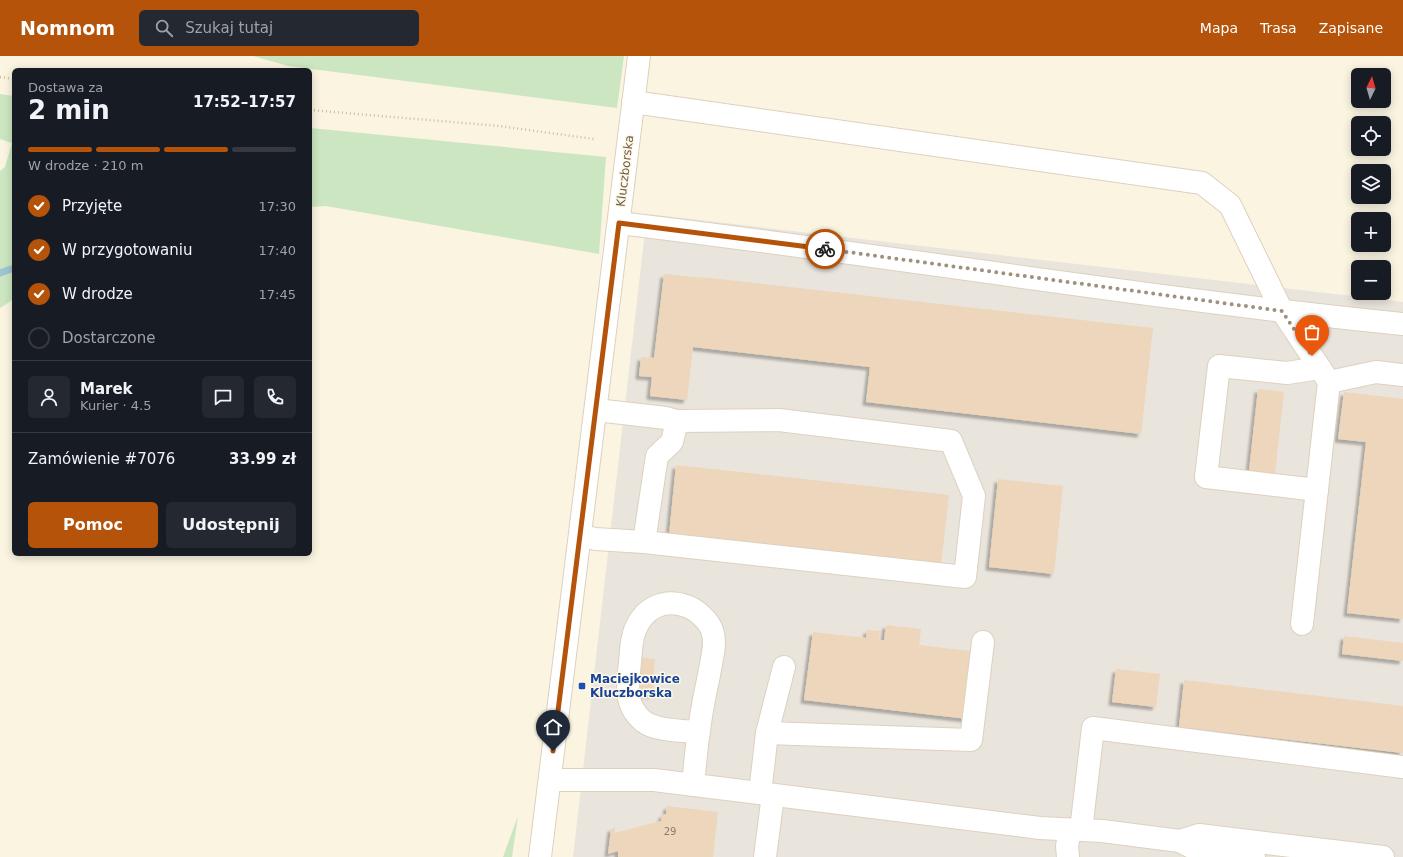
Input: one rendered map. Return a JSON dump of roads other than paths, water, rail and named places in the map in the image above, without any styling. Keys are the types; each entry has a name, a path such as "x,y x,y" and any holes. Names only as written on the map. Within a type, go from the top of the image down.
{"street":[{"name":"Kluczborska","path":"540,857 619,223 638,56"},
{"path":"633,102 1202,183 1230,205 1282,311 1324,375 1317,490 1302,624"},
{"path":"619,223 751,239 1282,311 1403,324"},
{"path":"1317,490 1206,477 1219,366 1286,373 1324,375 1376,372 1403,375"},
{"path":"580,536 596,539 644,542 964,577 974,496 951,441 779,420 677,420 596,410"},
{"path":"644,542 656,456 672,442 677,420"},
{"path":"694,785 698,732 714,646 712,630 702,616 691,607 677,603 663,603 652,608 641,618 635,630 632,644 627,693 631,708 644,721 659,728 698,732"},
{"path":"767,733 971,740 982,642"},
{"path":"765,857 767,733 784,667"},
{"path":"1068,857 1067,846 1076,830 1093,728 1403,767"},
{"path":"550,780 654,780 1040,828 1102,831 1180,841 1199,850 1254,857"},
{"path":"1180,841 1199,835 1383,857"}],"waterway":[{"path":"0,273 12,269"}],"place":[{"name":"Maciejkowice Kluczborska","path":"582,686"}]}
